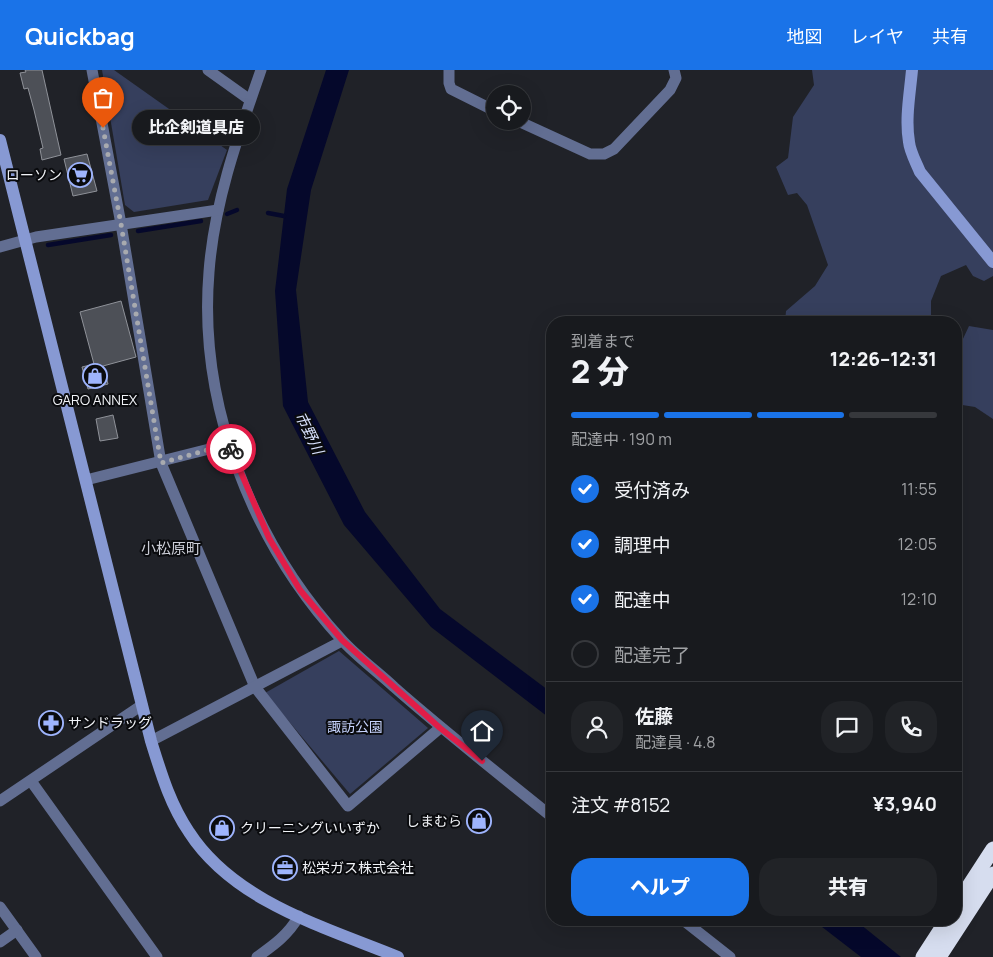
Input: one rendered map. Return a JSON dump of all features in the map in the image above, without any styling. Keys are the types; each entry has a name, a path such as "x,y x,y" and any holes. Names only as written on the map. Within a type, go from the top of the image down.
{"highway":[{"path":"962,914 990,872 993,850"},
{"path":"962,900 990,872"},
{"path":"940,947 945,926"},
{"path":"923,957 940,947 954,926"}],"street":[{"path":"92,70 121,224 161,463 254,687 348,806 440,728"},
{"path":"208,70 250,100"},
{"path":"261,70 250,100 218,210 209,272 208,316 211,358 217,402 229,444 269,538 300,590 342,640 440,728 546,812"},
{"path":"448,70 451,89 486,106"},
{"path":"531,127 590,154 604,154 614,149 670,90 676,78 674,70"},
{"path":"912,70 908,142 920,172 993,262"},
{"path":"0,140 151,741 170,799 189,833 202,850 240,884 299,916 398,957"},
{"path":"0,247 36,237 218,210"},
{"path":"86,480 161,463 229,444"},
{"path":"151,741 342,640"},
{"path":"0,801 142,705"},
{"path":"31,781 157,957"},
{"path":"0,906 36,957"},
{"path":"257,957 281,941 299,916"},
{"path":"691,926 730,957"},
{"path":"0,942 17,930"}],"green space":[{"path":"102,70 114,70 227,150 208,200 134,212 125,205"},
{"path":"812,70 993,70 993,276 984,281 973,276 966,265 941,276 931,301 931,316 786,316 786,311 815,286 828,265 807,205 797,193 788,195 776,167 788,158 793,117 814,85"},
{"path":"969,326 993,330 993,419 975,407 962,405 962,341"},
{"name":"諏訪公園","path":"339,651 428,728 350,794 265,693"}],"water":[{"name":"市野川","path":"326,70 349,70 311,190 296,290 308,402 365,512 440,609 546,688 546,715 431,627 344,525 283,406 275,291 287,189"},
{"path":"821,926 862,926 901,957 861,957"}],"building":[{"path":"25,70 42,70 61,155 42,160 40,149 43,148 34,110 28,88 24,89 20,73 26,72"},
{"name":"ローソン","path":"87,154 97,191 73,196 64,159"},
{"path":"121,301 136,357 103,366 108,384 88,389 82,367 94,364 80,312"},
{"path":"113,415 118,438 100,441 96,419"}],"waterway":[{"path":"227,214 237,210"},
{"path":"268,213 284,216"},
{"path":"138,231 201,221"},
{"path":"48,245 111,235"}],"way so far":[{"path":"103,128 161,463 229,444 231,449"}],"place":[{"name":"比企剣道具店","path":"103,128"},
{"name":"ローソン","path":"80,175"},
{"name":"GARO ANNEX","path":"95,376"},
{"name":"サンドラッグ","path":"51,723"},
{"name":"しまむら","path":"479,821"},
{"name":"クリーニングいいずか","path":"222,828"},
{"name":"松栄ガス株式会社","path":"285,868"}],"district":[{"name":"小松原町","path":"171,549"}],"route":[{"path":"231,449 240,474 269,538 300,590 342,640 440,728 482,761"}]}
